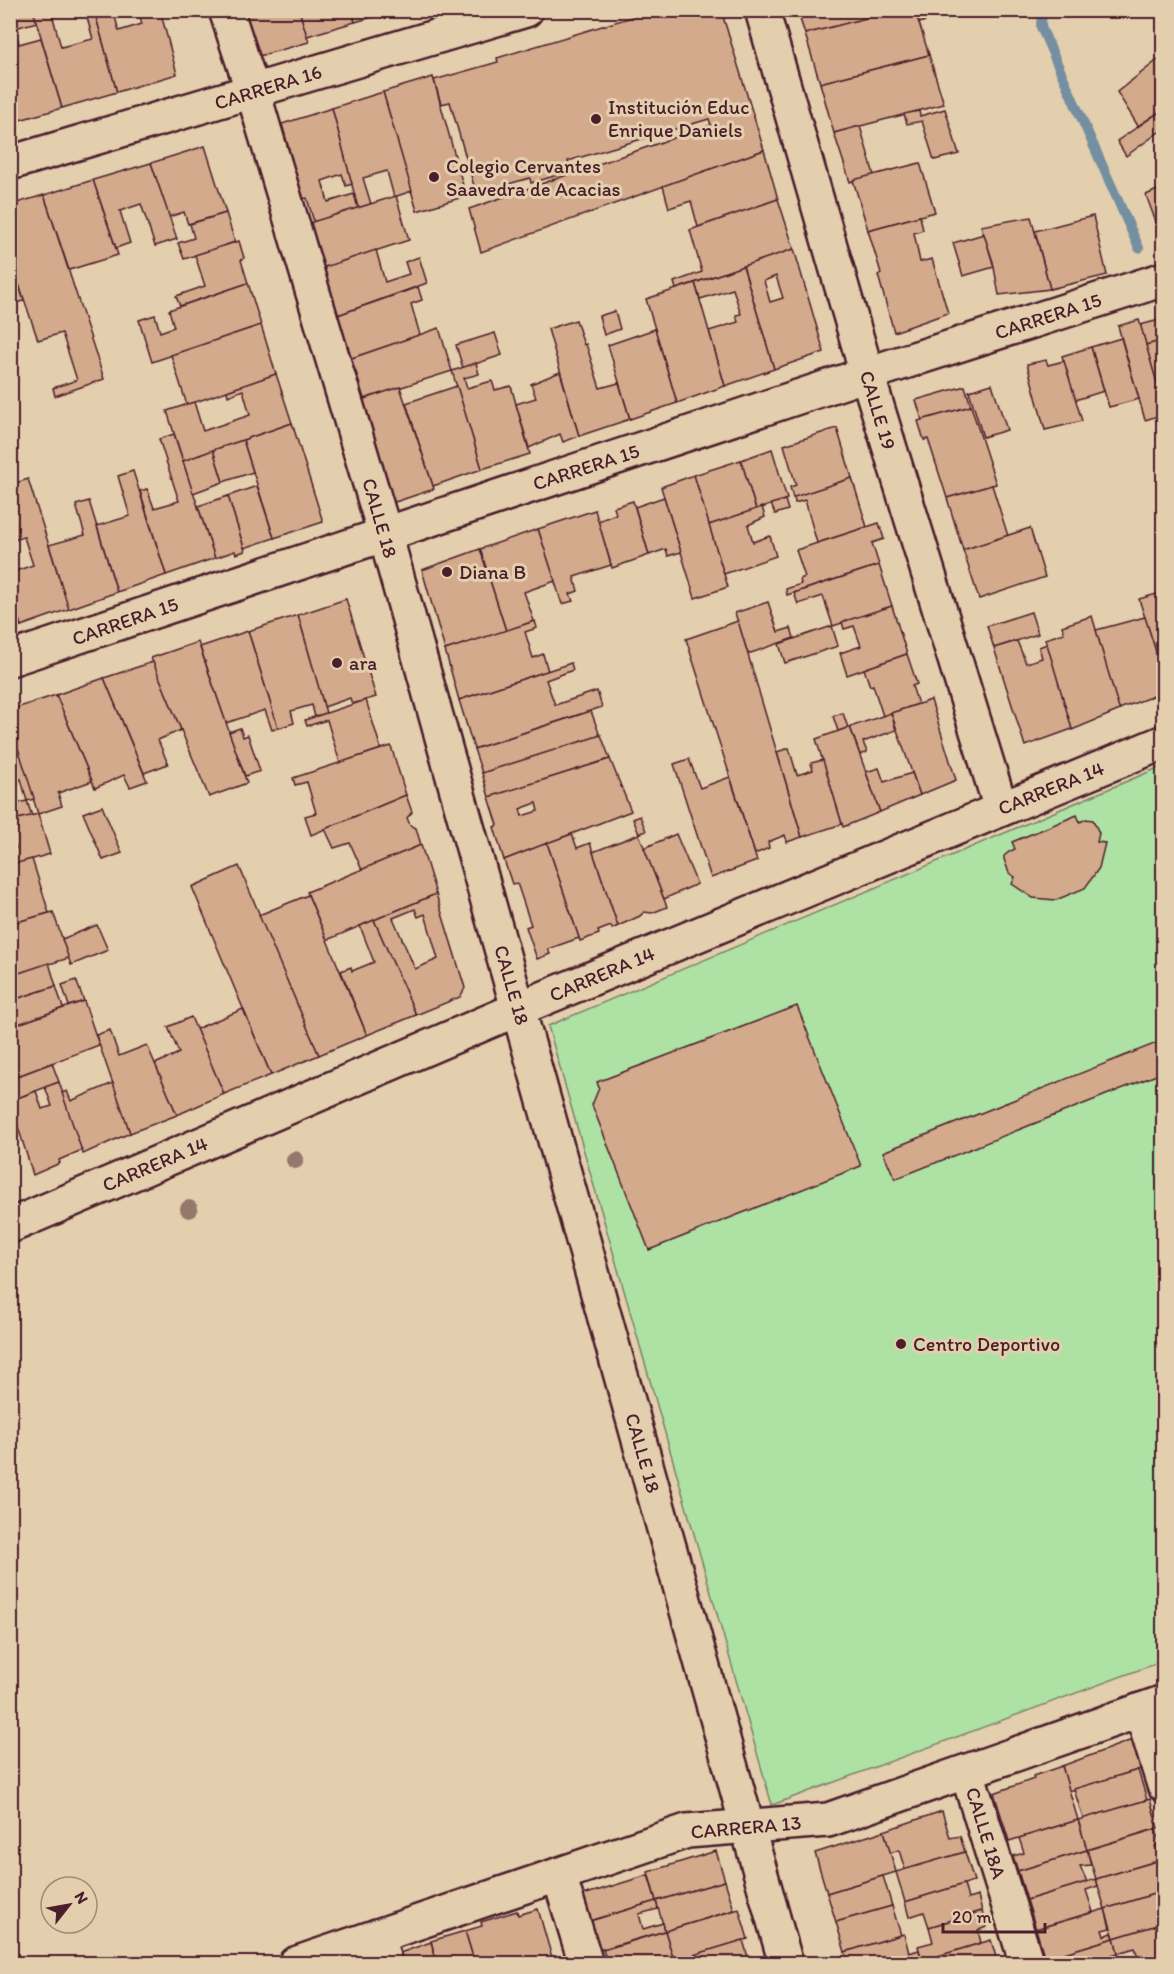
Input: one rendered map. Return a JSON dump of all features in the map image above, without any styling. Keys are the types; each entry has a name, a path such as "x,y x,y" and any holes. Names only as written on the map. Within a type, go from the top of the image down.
{"street":[{"name":"CALLE 18","path":"226,10 253,92 385,534 786,1964"},
{"name":"CARRERA 16","path":"10,164 526,10"},
{"name":"CALLE 19","path":"762,10 867,374 1001,808"},
{"name":"CARRERA 15","path":"10,659 867,374 1164,279"},
{"name":"CARRERA 14","path":"12,1218 1164,742"},
{"name":"CARRERA 13","path":"295,1964 381,1950 558,1875 687,1831 828,1820 1152,1706"},
{"path":"1152,1706 1164,1785"},
{"name":"CALLE 18A","path":"967,1772 1027,1964"},
{"path":"558,1875 586,1964"}],"green space":[{"name":"Centro Deportivo","path":"1163,766 1163,1661 772,1805 548,1026"}],"building":[{"path":"33,10 37,22 15,28 19,44 41,38 62,108 16,121 10,100 10,12"},
{"path":"33,10 51,10 61,47 93,39 85,10 94,10 117,92 62,108"},
{"path":"94,10 113,10 119,31 142,24 138,10 160,10 177,74 117,92"},
{"path":"239,10 299,10 309,42 252,58"},
{"path":"299,10 352,10 355,22 307,36"},
{"path":"352,10 397,10 355,22"},
{"path":"655,10 721,10 764,150 481,252 469,209 711,125 709,119 568,161 571,171 565,173 531,183 530,178 476,193 450,102 441,104 434,80 498,62 497,58"},
{"path":"797,10 878,10 880,15 805,34"},
{"path":"897,10 915,10 929,55 820,83 805,34"},
{"path":"915,10 934,10 936,18 919,23"},
{"path":"929,55 944,104 834,133 820,83"},
{"path":"1164,55 1164,109 1138,126 1117,92"},
{"path":"433,77 466,196 417,211 383,92"},
{"path":"383,92 412,191 394,197 387,171 363,178 371,204 358,208 332,108"},
{"path":"332,108 352,184 346,186 342,174 322,181 328,202 354,194 358,208 314,222 307,198 302,199 282,124"},
{"path":"945,109 959,154 934,160 922,121 907,124 904,114 919,111 920,116"},
{"path":"1164,109 1164,132 1162,130 1126,156 1117,141"},
{"path":"860,126 874,175 850,182 834,133"},
{"path":"205,146 226,213 188,224 184,212 169,217 151,163"},
{"path":"764,150 778,199 698,227 691,201 669,208 663,186"},
{"path":"151,163 177,239 155,246 141,204 120,211 130,243 116,248 93,180"},
{"path":"920,163 935,212 868,230 853,180"},
{"path":"93,180 118,255 69,270 44,195"},
{"path":"1164,187 1164,223 1157,225 1146,195"},
{"path":"44,195 104,379 55,396 53,388 77,380 62,333 38,340 10,258 10,205"},
{"path":"396,196 409,240 322,268 309,223"},
{"path":"778,199 794,249 676,289 674,282 702,272 690,230"},
{"path":"226,213 235,242 184,259 178,243 194,238 190,224"},
{"path":"920,216 923,230 914,233 920,262 932,259 948,313 894,332 878,275 881,273 868,230"},
{"path":"1093,216 1107,275 1050,289 1035,231"},
{"path":"1031,217 1050,289 999,295 993,262 981,226"},
{"path":"984,234 994,267 963,276 953,243"},
{"path":"239,241 244,258 241,260 248,283 180,306 176,296 205,286 195,255"},
{"path":"794,249 824,352 774,369 743,266","holes":["776,276 783,298 770,302 764,281"]},
{"path":"376,250 385,282 409,274 405,262 419,257 427,283 335,316 322,268"},
{"path":"10,258 24,301 10,304"},
{"path":"743,266 774,369 725,386 709,331 738,322 736,315 741,314 733,289 700,299 695,283"},
{"path":"248,283 261,325 152,362 139,320 155,315 160,332 174,327 169,310"},
{"path":"695,283 725,386 677,403 646,299"},
{"path":"418,287 422,300 411,304 420,335 349,359 335,316"},
{"path":"615,311 620,329 604,335 599,316"},
{"path":"1163,319 1164,340 1146,345 1140,325"},
{"path":"576,320 600,388 619,383 630,419 579,436 548,329"},
{"path":"1139,320 1164,406 1164,414 1145,420 1118,326"},
{"path":"261,325 276,374 187,405 171,355"},
{"path":"439,328 452,371 364,399 356,372 353,372 349,359"},
{"path":"655,329 677,403 630,419 608,345"},
{"path":"495,333 502,355 463,368 456,345"},
{"path":"1121,338 1139,399 1109,407 1091,347"},
{"path":"1164,340 1164,389 1159,390 1146,345"},
{"path":"1091,347 1104,391 1075,400 1062,356"},
{"path":"1046,360 1048,365 1064,361 1082,421 1045,430 1027,364"},
{"path":"476,363 479,374 464,378 467,388 492,381 495,390 511,386 530,454 482,469 452,371"},
{"path":"560,372 579,436 563,442 560,434 529,448 516,404 536,398 531,384"},
{"path":"276,374 292,423 183,461 167,411 194,402 203,431 250,415 243,390 228,396 227,391"},
{"path":"992,384 1007,430 983,437 969,391"},
{"path":"457,386 482,469 433,486 406,403"},
{"path":"965,386 971,406 922,420 916,400"},
{"path":"400,387 434,489 392,503 358,401"},
{"path":"971,406 996,484 947,498 928,439 924,440 918,421"},
{"path":"292,423 323,522 274,538 243,440"},
{"path":"837,428 852,478 793,498 790,487 796,485 784,445"},
{"path":"174,434 215,558 166,575 140,491 147,489 154,508 179,501 159,439"},
{"path":"243,440 253,472 223,482 213,450"},
{"path":"772,449 787,499 756,510 741,460"},
{"path":"213,450 223,482 193,493 183,461"},
{"path":"741,460 756,510 709,525 694,475"},
{"path":"133,471 166,575 117,592 97,526 130,516 118,476"},
{"path":"694,475 728,587 695,598 661,487"},
{"path":"852,478 867,527 817,543 805,500 795,503 794,497"},
{"path":"28,479 69,609 21,626 10,593 10,573 33,565 24,537 10,541 10,485"},
{"path":"992,485 1008,536 963,550 947,498"},
{"path":"257,486 274,538 244,548 228,496"},
{"path":"228,496 245,551 236,554 235,551 215,558 198,506"},
{"path":"664,497 681,552 668,556 666,549 649,555 635,507"},
{"path":"785,500 788,510 775,514 771,504"},
{"path":"89,501 117,592 69,609 49,545 85,535 76,505"},
{"path":"633,501 649,555 612,568 598,521 616,514 614,507"},
{"path":"762,507 765,517 748,525 753,542 770,536 776,556 724,574 709,525"},
{"path":"595,510 611,565 574,577 578,591 570,594 573,601 562,604 538,529"},
{"path":"879,523 884,539 872,543 879,565 787,595 786,589 801,584 800,579 805,577 796,550"},
{"path":"1030,528 1045,577 979,599 963,550"},
{"path":"538,529 555,581 524,592 534,621 506,631 480,549"},
{"path":"480,549 506,631 445,650 422,570"},
{"path":"879,565 892,606 833,626 823,596 798,604 794,593"},
{"path":"1164,592 1164,677 1139,599"},
{"path":"10,593 21,626 10,629"},
{"path":"346,599 376,697 352,704 350,698 324,707 298,615"},
{"path":"768,602 778,632 791,628 794,638 748,654 735,613"},
{"path":"892,606 907,654 847,675 840,653 861,646 854,626 844,629 842,622"},
{"path":"1031,612 1038,634 994,648 987,626"},
{"path":"298,615 326,713 315,717 312,705 291,711 294,723 278,728 248,631"},
{"path":"1092,616 1120,710 1072,730 1045,639 1064,633 1062,626"},
{"path":"1145,617 1164,677 1164,692 1119,709 1096,630"},
{"path":"535,621 537,628 525,632 533,658 543,654 548,671 459,700 445,650"},
{"path":"738,621 802,837 787,842 785,835 768,842 769,848 755,854 686,639"},
{"path":"832,626 838,646 785,663 779,644"},
{"path":"248,631 278,728 272,730 265,710 226,723 200,647"},
{"path":"1017,641 1026,663 1042,658 1039,647 1047,644 1072,729 1025,746 994,648"},
{"path":"198,642 247,783 209,797 151,658"},
{"path":"907,654 917,684 912,686 918,704 883,716 873,685 870,686 864,669"},
{"path":"153,662 181,730 158,740 168,764 144,773 104,678"},
{"path":"571,663 573,670 546,680 555,705 597,691 602,707 474,749 459,700"},
{"path":"104,678 147,781 130,787 124,775 95,788 56,695"},
{"path":"56,695 92,781 58,793 62,806 38,814 10,723 10,710"},
{"path":"366,700 381,749 340,763 327,720 307,726 305,720"},
{"path":"931,700 956,780 920,795 891,713"},
{"path":"591,711 600,736 482,773 474,749"},
{"path":"843,713 848,728 838,731 833,716"},
{"path":"891,713 896,730 863,742 867,752 860,755 850,727"},
{"path":"10,723 34,798 27,801 21,779 10,782"},
{"path":"850,727 880,812 843,827 816,739"},
{"path":"240,728 243,737 248,735 260,771 245,776 229,732"},
{"path":"601,735 610,759 489,797 482,773"},
{"path":"391,746 406,795 311,835 305,816 316,813 307,782 295,785 293,778"},
{"path":"789,748 797,775 813,770 811,763 823,760 842,824 802,837 777,752"},
{"path":"610,759 631,811 504,860 494,827 498,825 489,797","holes":["536,803 538,811 522,816 520,809"]},
{"path":"689,759 700,788 730,777 757,861 711,878 674,764"},
{"path":"879,768 884,782 912,773 920,795 880,812 866,772"},
{"path":"406,795 412,812 407,818 410,825 416,828 421,845 362,870 350,843 334,848 325,829"},
{"path":"27,801 32,816 10,821 10,805"},
{"path":"102,806 122,853 103,860 83,813"},
{"path":"38,814 50,854 16,864 11,849 16,848 10,834 10,821"},
{"path":"1077,815 1080,822 1086,819 1093,820 1099,833 1097,842 1105,843 1099,868 1085,888 1056,900 1033,898 1012,884 1015,877 1009,873 1004,856 1015,849 1012,842"},
{"path":"640,816 646,831 639,834 633,819"},
{"path":"572,834 577,848 590,843 618,926 598,931 599,934 580,941 547,843"},
{"path":"639,834 667,907 652,913 644,912 618,926 593,852"},
{"path":"676,834 697,884 664,899 644,848"},
{"path":"547,843 579,938 548,949 550,954 537,959 526,927 531,925 517,883 512,884 504,860"},
{"path":"421,845 436,894 327,940 307,892"},
{"path":"32,859 49,913 10,924 10,865"},
{"path":"239,866 319,1055 271,1075 192,887"},
{"path":"436,894 465,988 460,997 416,1015 374,920","holes":["415,909 418,917 425,914 438,959 415,969 393,918"]},
{"path":"308,895 367,1035 319,1055 259,915"},
{"path":"53,912 69,958 10,976 10,924"},
{"path":"374,920 416,1015 367,1035 341,971 351,967 352,971 374,962 360,926"},
{"path":"97,925 108,950 71,965 62,939"},
{"path":"49,963 56,986 10,1001 10,976"},
{"path":"76,980 84,1001 69,1006 62,985"},
{"path":"56,986 63,1008 10,1027 10,1001"},
{"path":"84,1001 99,1045 10,1079 10,1027"},
{"path":"797,1006 861,1166 649,1250 592,1105 599,1088 597,1082"},
{"path":"243,1009 271,1075 224,1094 196,1029"},
{"path":"191,1017 224,1094 177,1115 155,1064 179,1053 168,1027"},
{"path":"110,1030 119,1056 147,1045 177,1115 130,1133 96,1035"},
{"path":"1164,1040 1164,1072 895,1179 883,1152"},
{"path":"52,1063 59,1082 10,1101 10,1079"},
{"path":"59,1082 82,1150 33,1175 10,1101 36,1091 42,1109 52,1106 45,1087"},
{"path":"113,1083 130,1133 83,1154 62,1093 67,1091 71,1101"},
{"path":"1132,1740 1141,1769 1069,1791 1062,1766"},
{"path":"1062,1766 1078,1820 1009,1841 994,1793"},
{"path":"1138,1770 1147,1800 1083,1819 1074,1789"},
{"path":"1150,1799 1158,1828 1087,1850 1078,1820"},
{"path":"942,1811 950,1838 960,1836 965,1852 905,1870 899,1850 890,1853 884,1831"},
{"path":"1078,1820 1087,1850 1018,1871 1013,1856 1024,1853 1019,1838"},
{"path":"1156,1829 1160,1844 1155,1846 1160,1860 1096,1879 1087,1850"},
{"path":"884,1831 896,1872 827,1893 815,1853"},
{"path":"1087,1850 1091,1865 1080,1866 1087,1882 1027,1900 1018,1871"},
{"path":"716,1851 725,1881 656,1901 648,1872"},
{"path":"965,1852 974,1881 905,1902 896,1872"},
{"path":"1164,1859 1164,1891 1105,1909 1096,1879"},
{"path":"648,1875 656,1901 587,1922 580,1896"},
{"path":"883,1876 892,1906 836,1922 827,1893"},
{"path":"1096,1879 1098,1886 1086,1890 1093,1912 1036,1929 1027,1900"},
{"path":"725,1881 734,1910 665,1931 656,1901"},
{"path":"964,1884 968,1899 978,1896 982,1911 929,1927 924,1912 909,1917 905,1902"},
{"path":"1164,1891 1164,1923 1114,1938 1105,1909"},
{"path":"656,1901 658,1909 639,1914 643,1929 663,1923 665,1931 596,1951 587,1922"},
{"path":"892,1906 901,1935 845,1952 836,1922"},
{"path":"538,1909 553,1961 545,1964 475,1964 465,1931 482,1926 481,1922 517,1911 518,1915"},
{"path":"739,1909 748,1939 674,1961 665,1931"},
{"path":"1105,1909 1110,1928 1102,1930 1104,1936 1112,1933 1114,1938 1045,1959 1036,1929"},
{"path":"982,1911 987,1927 978,1930 981,1943 922,1961 918,1946 933,1942 929,1927"},
{"path":"1164,1923 1164,1955 1140,1963 1135,1948 1118,1953 1114,1938"},
{"path":"465,1931 475,1964 437,1964 431,1941"},
{"path":"665,1931 674,1961 664,1964 608,1964 603,1950"},
{"path":"904,1934 909,1953 919,1950 922,1961 914,1964 848,1964 845,1952"},
{"path":"1114,1938 1118,1953 1108,1956 1110,1964 1046,1964 1045,1959"},
{"path":"743,1940 750,1964 675,1964 674,1961"},
{"path":"991,1940 998,1964 923,1964 922,1961"},
{"path":"431,1942 437,1964 400,1964 397,1954"},
{"path":"1164,1955 1164,1964 1137,1964"}],"waterway":[{"path":"1042,10 1041,27 1139,248"}],"place":[{"name":"Institución Educ Enrique Daniels","path":"596,119"},
{"name":"Colegio Cervantes Saavedra de Acacias","path":"434,177"},
{"name":"Diana B","path":"447,572"},
{"name":"ara","path":"337,663"},
{"name":"Centro Deportivo","path":"901,1344"}]}
